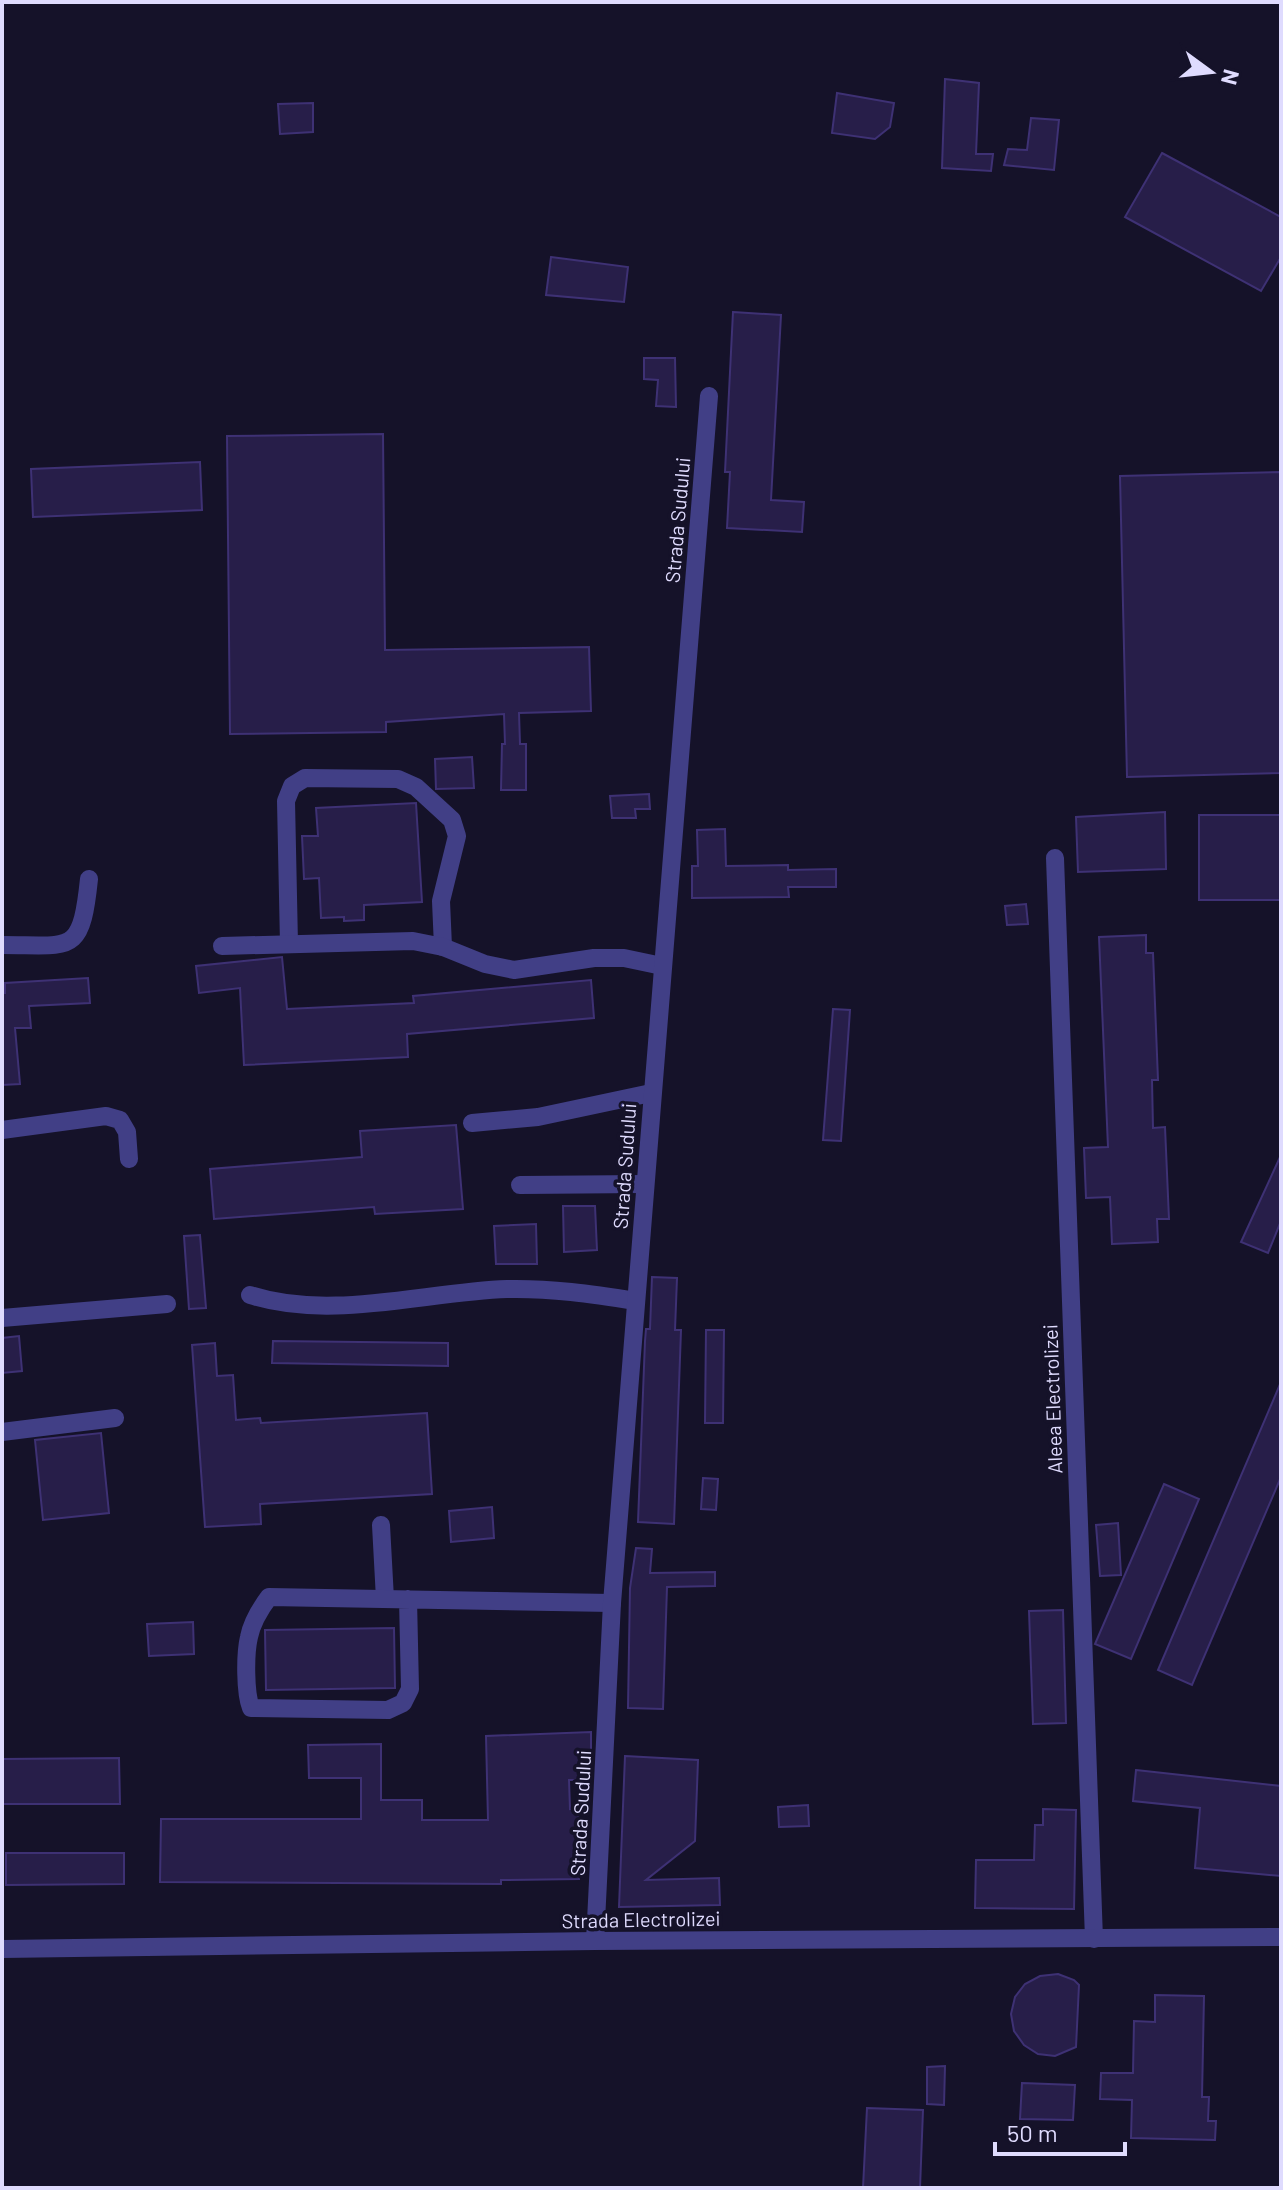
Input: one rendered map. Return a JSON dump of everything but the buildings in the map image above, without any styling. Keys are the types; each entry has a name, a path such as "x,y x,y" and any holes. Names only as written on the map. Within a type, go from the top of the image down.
{"street":[{"name":"Strada Sudului","path":"595,1941 612,1603 709,396"},
{"path":"289,944 286,801 292,786 305,778 398,779 416,787 439,806 452,820 457,836 441,901 443,947"},
{"name":"Aleea Electrolizei","path":"1055,858 1094,1939"},
{"path":"2,945 60,945 75,939 85,921 89,879"},
{"path":"222,946 413,941 443,947 485,964 514,970 594,958 624,958 662,966"},
{"path":"472,1123 583,1109 651,1093"},
{"path":"2,1130 106,1116 120,1120 127,1132 129,1159"},
{"path":"520,1185 644,1184"},
{"path":"250,1295 276,1303 311,1306 505,1289 567,1291 636,1301"},
{"path":"2,1318 167,1304"},
{"path":"2,1432 115,1418"},
{"path":"381,1525 385,1599"},
{"path":"408,1599 410,1689 403,1703 388,1710 251,1708 247,1698 248,1638 257,1614 269,1597 408,1599 612,1603"},
{"name":"Strada Electrolizei","path":"2,1949 595,1941 1281,1937"}]}
